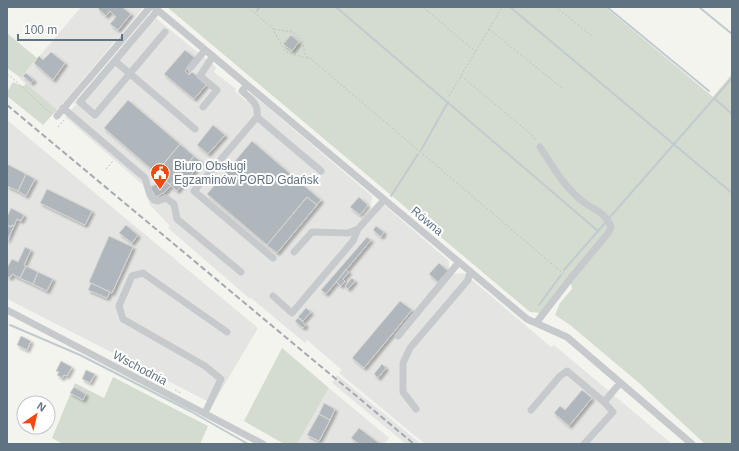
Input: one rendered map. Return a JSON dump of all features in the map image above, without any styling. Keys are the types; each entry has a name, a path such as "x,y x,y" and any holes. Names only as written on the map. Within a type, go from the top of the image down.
{"street":[{"path":"57,116 150,7"},
{"path":"156,9 80,102 95,115 165,32"},
{"name":"Równa","path":"156,9 527,319 567,338 692,444"},
{"path":"190,68 205,50"},
{"path":"202,107 217,90 200,76 213,56"},
{"path":"115,61 195,129"},
{"path":"247,85 242,91 257,105 257,117 194,191 273,258"},
{"path":"63,108 145,178 150,195 154,200 166,198 174,204 177,218 240,272"},
{"path":"257,117 321,171"},
{"path":"536,323 609,232 611,227 607,217 576,196 567,186 540,147"},
{"path":"273,296 292,313 353,242 358,229 384,200"},
{"path":"294,252 312,232 348,234 358,229"},
{"path":"398,336 459,262"},
{"path":"416,409 403,392 403,363 410,348 468,280 470,272"},
{"path":"205,414 221,379 205,366 123,319 119,306 132,276 143,273 227,332"},
{"name":"Wschodnia","path":"7,310 263,444"},
{"path":"531,410 560,376 568,371 604,402 613,412 584,444"},
{"path":"604,402 620,383"}],"path":[{"path":"248,7 273,29 283,48 288,53 311,59"},
{"path":"423,7 476,52"},
{"path":"449,96 502,7"},
{"path":"556,7 592,36"},
{"path":"273,29 296,34 302,40 305,54 570,279"},
{"path":"489,29 562,88"},
{"path":"7,74 19,83 42,107 50,112"},
{"path":"462,76 532,135"},
{"path":"58,127 66,118"},
{"path":"106,169 114,159"}],"shaded area":[{"path":"81,7 140,7 142,9 57,110 20,79"},
{"path":"167,7 605,7 713,97 732,74 732,444 705,444 639,383 570,325 555,315 560,303 572,289 571,284 564,281 540,313 530,312"},
{"path":"148,16 154,21 156,18 214,65 216,68 214,72 236,89 235,91 246,101 252,94 372,196 371,203 360,216 368,223 384,205 449,261 449,269 454,274 464,273 551,347 554,345 672,444 425,444 339,373 342,370 307,340 305,343 251,298 250,299 168,228 170,226 150,205 143,185 65,117 76,104 74,103"},
{"path":"7,33 37,58 21,78 7,68"},
{"path":"13,82 24,86 26,83 57,110 43,125 7,96 7,92"},
{"path":"7,120 258,328 213,404 7,299"},
{"path":"282,348 329,388 297,444 284,444 244,421"},
{"path":"337,375 421,444 406,444 332,383"},
{"path":"113,377 208,426 200,444 63,444 52,438 53,435 56,435 56,428 75,383 104,398"},
{"path":"329,388 389,438 384,444 297,444"}],"building":[{"path":"100,7 122,7 131,14 118,30 110,24 116,17 110,11 106,16 98,9"},
{"path":"291,35 299,42 292,51 283,44"},
{"path":"185,50 195,58 185,71 189,75 192,72 207,84 194,99 164,74"},
{"path":"51,52 65,63 53,80 34,63 39,56 43,60"},
{"path":"26,73 34,80 31,83 23,76"},
{"path":"128,100 180,144 156,173 104,128"},
{"path":"213,125 225,135 208,154 197,145"},
{"path":"252,141 321,200 317,205 307,197 267,245 207,194"},
{"path":"180,144 194,156 170,185 156,173"},
{"path":"194,156 202,162 177,191 170,185"},
{"path":"7,164 26,174 18,191 7,186"},
{"path":"26,174 35,179 26,196 18,191"},
{"name":"Biuro Obsługi Egzaminów PORD Gdańsk","path":"163,179 171,185 165,192 156,197 150,187 159,183"},
{"path":"47,189 92,211 85,225 40,203"},
{"path":"307,197 317,205 277,253 267,245"},
{"path":"359,197 368,205 360,215 350,207"},
{"path":"11,208 24,215 21,221 17,219 14,226 12,225 11,227 7,225 7,217"},
{"path":"7,225 11,227 12,225 14,226 7,241"},
{"path":"126,225 138,235 132,243 119,233"},
{"path":"376,226 384,232 381,237 373,230"},
{"path":"109,236 133,247 112,293 89,282"},
{"path":"367,237 371,240 326,294 321,290"},
{"path":"25,247 31,250 24,265 26,266 20,278 12,274 10,278 7,276 7,268 12,259 18,262"},
{"path":"439,263 448,271 438,282 429,274"},
{"path":"26,266 38,272 33,284 20,278"},
{"path":"346,269 349,272 343,279 345,281 341,286 336,282"},
{"path":"38,272 53,279 47,291 33,284"},
{"path":"352,278 355,281 348,289 345,286"},
{"path":"91,283 110,292 107,298 88,290"},
{"path":"400,301 412,310 364,368 352,358"},
{"path":"306,308 311,312 303,321 298,317"},
{"path":"298,318 306,325 303,328 295,321"},
{"path":"21,336 31,341 27,350 17,345"},
{"path":"61,361 72,367 67,376 64,375 62,378 57,375 59,372 56,371"},
{"path":"382,364 386,368 378,378 374,374"},
{"path":"86,370 95,374 90,383 82,379"},
{"path":"74,387 86,394 83,400 70,393"},
{"path":"582,390 592,398 569,426 554,413 560,406 565,410"},
{"path":"324,403 335,409 330,420 319,414"},
{"path":"319,414 330,420 319,441 307,435"},
{"path":"359,428 379,443 359,444 351,438"}],"waterway":[{"path":"257,11 259,7"},
{"path":"336,7 598,231"},
{"path":"510,7 732,193"},
{"path":"607,7 709,91"},
{"path":"699,7 732,34"},
{"path":"610,217 732,78"},
{"path":"715,99 732,114"},
{"path":"421,150 448,102"},
{"path":"391,196 418,154"},
{"path":"564,270 605,223"},
{"path":"539,305 561,275"},
{"path":"10,325 80,355 190,411 248,444"}],"railway":[{"path":"7,105 414,444"}],"place":[{"name":"Biuro Obsługi Egzaminów PORD Gdańsk","path":"160,190"}]}
